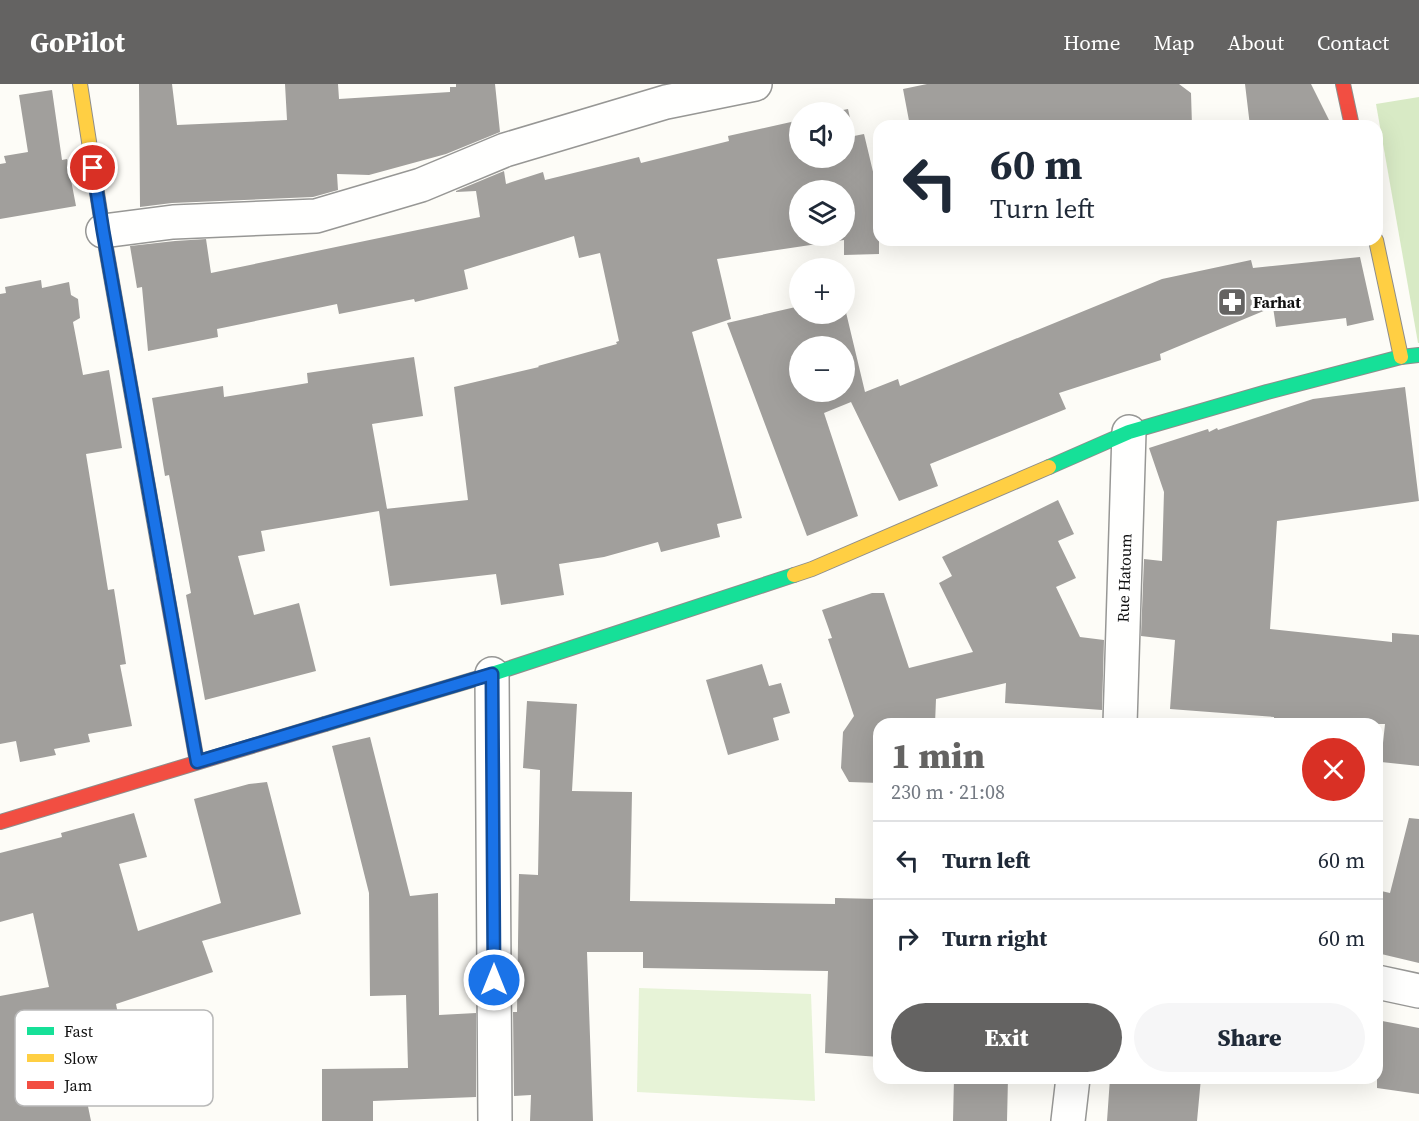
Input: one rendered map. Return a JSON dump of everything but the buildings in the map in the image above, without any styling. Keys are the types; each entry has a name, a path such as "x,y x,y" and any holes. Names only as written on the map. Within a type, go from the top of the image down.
{"street":[{"path":"80,84 103,231 197,762"},
{"path":"103,231 173,222 316,216 421,185 505,150 548,137 666,102 755,84"},
{"path":"1343,84 1351,120"},
{"path":"1377,246 1401,357"},
{"path":"0,822 492,674 812,569 1128,432 1267,392 1401,357 1419,355"},
{"name":"Rue Hatoum","path":"1120,718 1128,432"},
{"path":"492,674 495,1121"},
{"path":"1383,983 1419,991"},
{"path":"1068,1121 1072,1084"}],"green space":[{"path":"1419,97 1419,343 1383,144 1383,120 1379,120 1376,104"},
{"path":"639,988 811,994 815,1101 637,1092"}],"traffic: fast":[{"path":"1049,467 1129,432 1267,392 1401,357 1419,355"},
{"path":"325,724 492,674 794,575"}],"traffic: slow":[{"path":"80,84 103,231 164,577"},
{"path":"1377,246 1401,357"},
{"path":"794,575 1049,467"}],"traffic: jam":[{"path":"1343,84 1351,120"},
{"path":"164,577 197,762"},
{"path":"0,822 325,724"}],"place":[{"name":"Farhat","path":"1232,302"}],"route":[{"path":"93,168 197,762 492,674 494,980"}]}
